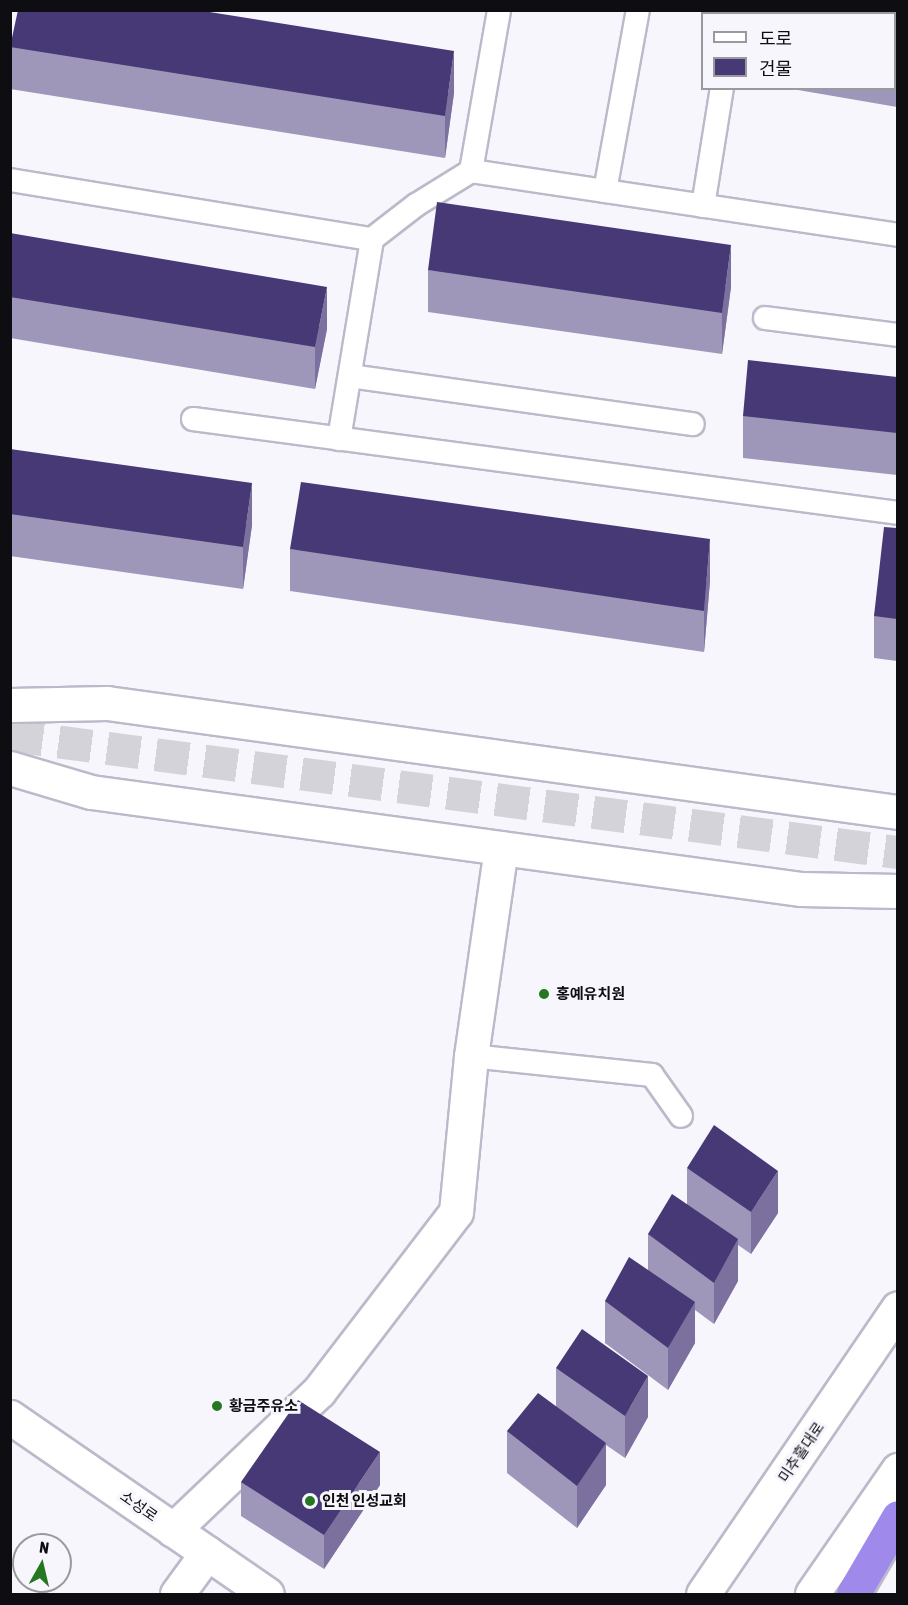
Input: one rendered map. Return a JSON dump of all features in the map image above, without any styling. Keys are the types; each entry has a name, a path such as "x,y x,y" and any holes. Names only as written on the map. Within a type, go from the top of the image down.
{"highway":[{"path":"853,1594 897,1517"}],"main road":[{"path":"10,705 107,703 897,812"},
{"path":"10,768 91,792 801,889 897,908"},
{"path":"173,1530 319,1391 456,1212 471,1056 501,848"},
{"path":"801,889 897,891"},
{"name":"미추홀대로","path":"703,1594 897,1308"},
{"name":"소성로","path":"10,1417 267,1594"},
{"path":"812,1594 897,1470"},
{"path":"177,1594 207,1553"}],"lane":[{"path":"471,171 499,10"},
{"path":"605,191 638,10"},
{"path":"703,206 722,90"},
{"path":"339,439 372,239 416,205 471,171 897,235"},
{"path":"10,180 372,239"},
{"path":"765,318 897,335"},
{"path":"350,376 693,424"},
{"path":"193,419 897,513"},
{"path":"471,1056 652,1075 681,1116"}],"building":[{"path":"18,10 197,10 454,51 445,116 10,47"},
{"path":"805,10 897,10 897,65 896,12 805,12"},
{"path":"437,202 731,245 722,313 428,270"},
{"path":"10,233 327,287 315,347 10,297"},
{"path":"748,360 897,377 897,433 743,416"},
{"path":"10,449 252,483 243,547 10,514"},
{"path":"301,482 710,539 704,611 290,549"},
{"path":"884,527 897,528 897,619 874,616"},
{"path":"714,1125 778,1171 751,1212 687,1168"},
{"path":"672,1194 738,1239 714,1283 648,1234"},
{"path":"629,1257 695,1302 668,1348 605,1301"},
{"path":"582,1329 648,1376 625,1416 556,1368"},
{"path":"538,1393 606,1443 577,1486 507,1431"},
{"path":"298,1400 380,1452 324,1535 241,1482"}],"tunnel":[{"path":"10,735 898,852"}],"place":[{"name":"홍예유치원","path":"544,994"},
{"name":"황금주유소","path":"217,1406"},
{"name":"인천 인성교회","path":"310,1501"}]}
